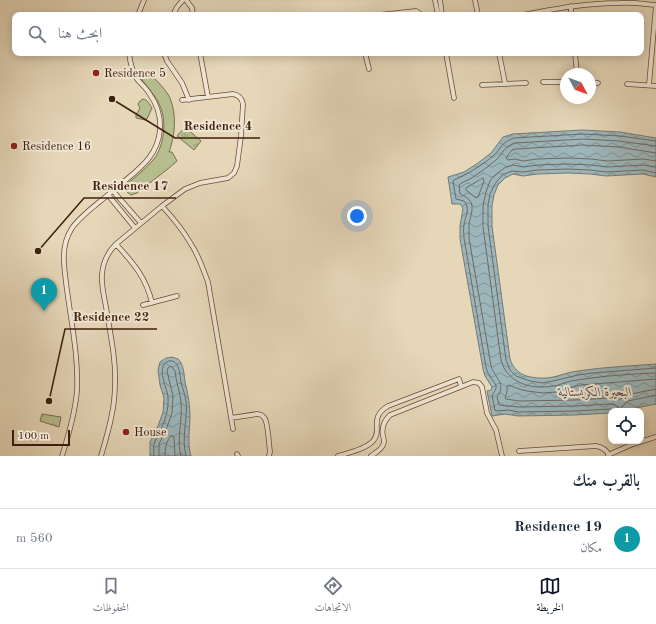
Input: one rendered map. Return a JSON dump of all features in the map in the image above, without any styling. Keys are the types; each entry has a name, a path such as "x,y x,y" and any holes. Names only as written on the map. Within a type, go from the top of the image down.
{"street":[{"path":"139,12 144,0"},
{"path":"435,0 437,12"},
{"path":"440,0 442,12"},
{"path":"475,0 477,12"},
{"path":"175,12 176,8 182,1 187,2 192,8 193,12"},
{"path":"539,12 593,2 656,5 649,85"},
{"path":"571,6 571,12"},
{"path":"407,12 419,12"},
{"path":"62,456 73,417 77,383 76,357 64,268 64,246 70,232 78,220 135,173 149,159 158,143 160,132 158,108 134,74 129,56"},
{"path":"165,56 182,83 189,100"},
{"path":"201,56 208,97"},
{"path":"366,56 369,70"},
{"path":"447,56 454,98"},
{"path":"500,56 505,83"},
{"path":"574,56 576,68"},
{"path":"543,82 560,82"},
{"path":"482,85 526,83"},
{"path":"627,84 656,86"},
{"path":"101,456 111,422 114,405 115,384 114,355 102,283 102,273 108,255 116,244 185,189 200,183 228,178 236,169 243,104 239,96 233,94 182,100"},
{"path":"112,191 141,224"},
{"path":"108,195 135,228"},
{"path":"162,206 183,231 192,245 208,282 233,429"},
{"path":"122,213 127,208"},
{"path":"116,244 139,271 152,303"},
{"path":"143,306 177,296"},
{"path":"338,456 372,442 376,434 376,422 378,417 383,409 388,406 459,379 461,386"},
{"path":"371,456 384,445 382,426 390,415 473,382 479,383 482,387 488,416 496,430 502,456"},
{"path":"231,418 257,414 264,417 270,452 269,456"},
{"path":"519,451 596,446 604,448 608,455 633,444 656,438"}],"green space":[{"path":"152,76 170,98 174,111 173,139 169,152 172,152 177,161 137,193 131,195 122,188 143,171 154,159 162,140 164,126 162,112 156,98 141,78"},
{"path":"143,99 147,101 152,108 147,119 145,120 136,118 140,108 138,104"},
{"path":"185,127 201,141 194,150 177,136"},
{"path":"42,414 61,417 59,427 40,421"}],"water":[{"name":"البحيرة الكريستالية","path":"582,130 620,132 656,138 656,177 643,174 606,176 568,173 523,176 513,174 505,178 498,185 494,195 492,206 492,226 510,359 518,372 531,377 542,378 588,370 656,364 656,404 636,408 608,408 608,413 518,416 505,414 492,416 487,391 491,390 492,387 485,376 483,369 460,239 460,226 463,208 460,204 452,204 448,177 464,172 478,163 491,153 503,137 513,134"},
{"path":"172,357 180,361 188,395 190,407 189,441 191,456 150,456 150,442 163,412 164,398 158,370 160,362 166,358"}],"place":[{"name":"Residence 5","path":"96,73"},
{"name":"Residence 4","path":"112,99"},
{"name":"Residence 16","path":"14,146"},
{"name":"Residence 17","path":"38,251"},
{"name":"Residence 19","path":"44,311"},
{"name":"Residence 22","path":"49,401"},
{"name":"House","path":"126,432"}]}
